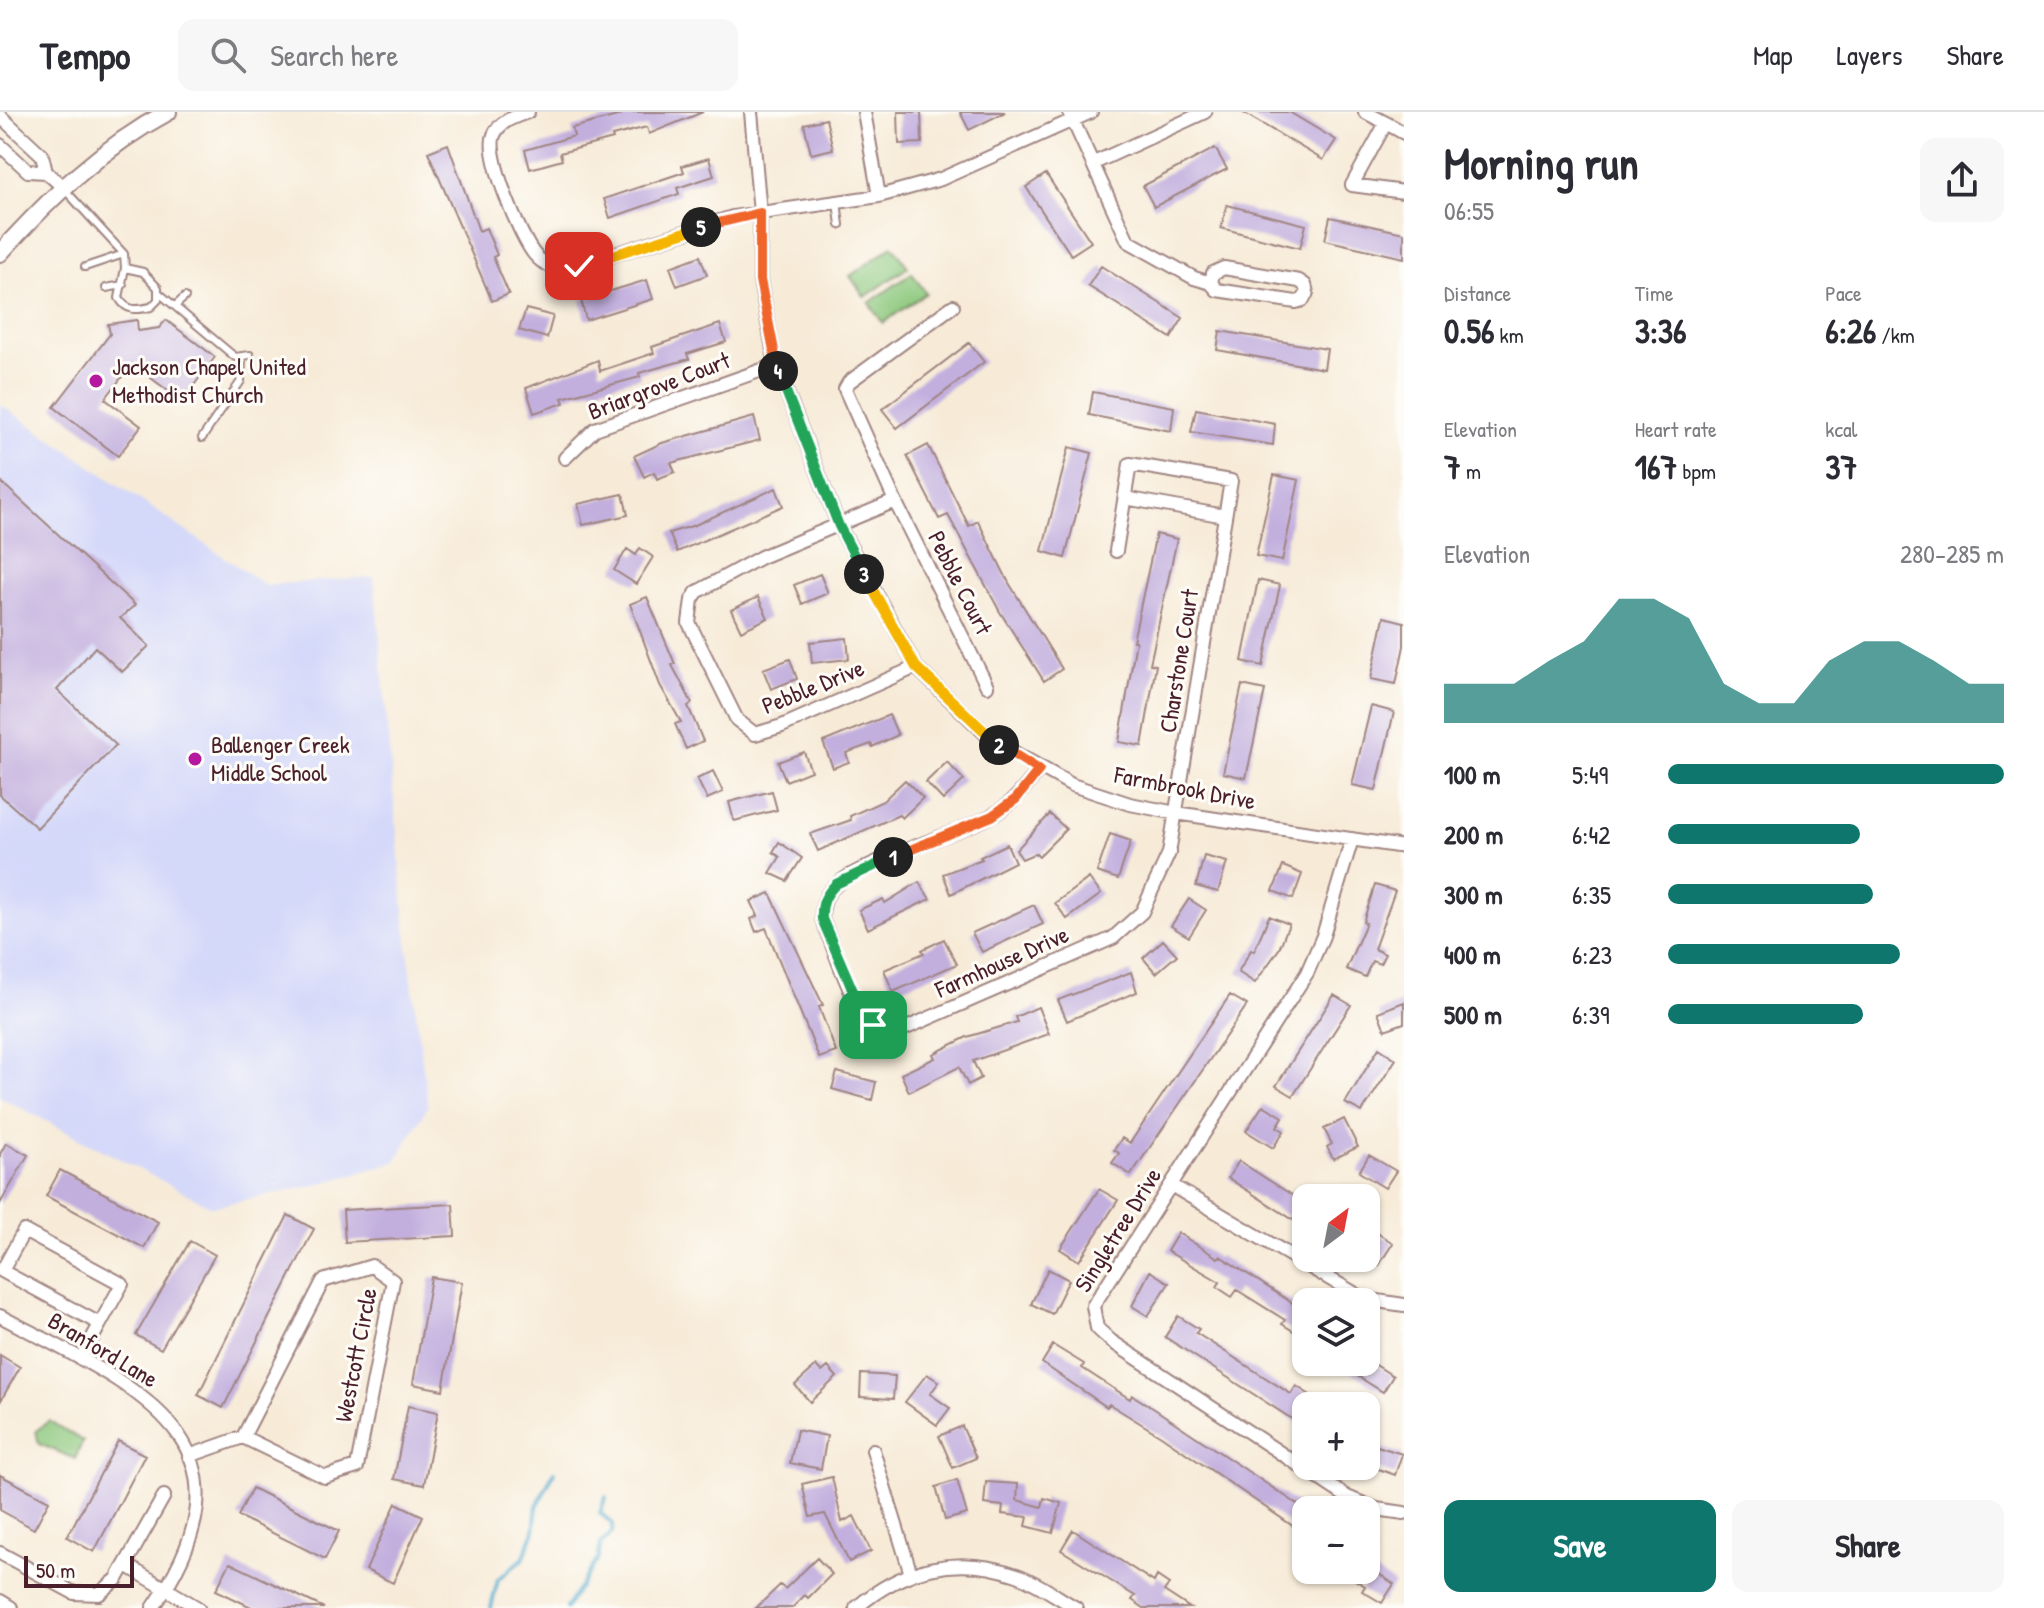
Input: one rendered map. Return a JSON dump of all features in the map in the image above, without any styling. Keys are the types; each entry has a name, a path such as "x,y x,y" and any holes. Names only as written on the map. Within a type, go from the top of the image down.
{"main road":[{"path":"0,253 62,186 130,132 168,112"}],"street":[{"path":"528,112 500,125 494,134 491,157 530,248 546,264 557,268 579,266 733,217 879,196 941,179 1071,116 1091,112"},
{"name":"Farmbrook Drive","path":"751,112 760,213 760,280 776,365 839,526 916,667 992,740 1039,770 1072,785 1130,804 1176,813 1404,847"},
{"path":"864,112 879,196"},
{"path":"1094,163 1205,112"},
{"path":"1365,112 1404,133"},
{"path":"0,116 42,155 46,172 62,186"},
{"path":"1071,116 1128,241 1222,291 1296,302 1303,300 1307,293 1305,285 1299,281 1224,268 1213,273 1211,283"},
{"path":"1386,123 1352,185 1404,192"},
{"path":"0,145 28,171 46,172"},
{"name":"Pebble Court","path":"953,306 849,382 845,389 895,501 987,686"},
{"name":"Briargrove Court","path":"565,458 595,429 776,365"},
{"name":"Charstone Court","path":"1116,551 1130,464 1231,481 1176,813"},
{"path":"1125,498 1225,516"},
{"path":"839,526 895,501"},
{"name":"Pebble Drive","path":"839,526 761,557 697,592 692,600 689,623 737,720 755,734 782,726 916,667"},
{"name":"Farmhouse Drive","path":"1039,770 1016,799 992,816 882,862 829,891 822,908 822,919 856,998 873,1025 882,1030 904,1029 1113,938 1142,912 1162,875 1176,813"},
{"name":"Singletree Drive","path":"1352,839 1323,936 1284,1015 1093,1306 1097,1328 1111,1341 1347,1497 1376,1509 1404,1513"},
{"path":"1171,1185 1364,1299 1404,1305"},
{"path":"81,1359 122,1284 24,1231 2,1271 100,1324"},
{"name":"Westcott Circle","path":"372,1266 393,1281 357,1467 325,1477 243,1437 323,1281 372,1266"},
{"name":"Branford Lane","path":"0,1316 149,1400 172,1426 189,1456 197,1488 196,1526 182,1563 153,1608"},
{"path":"189,1456 243,1437"},
{"path":"873,1450 910,1571"},
{"path":"0,1553 74,1593 87,1596 110,1588 164,1496"},
{"path":"856,1608 910,1571 976,1564 1019,1575 1076,1608"},
{"path":"126,1565 198,1608"},
{"path":"0,1602 10,1608"}],"lane":[{"path":"62,186 124,254 125,268 119,298 129,309 151,307 159,293"},
{"path":"837,202 840,225"},
{"path":"85,267 124,254"},
{"path":"143,272 150,262"},
{"path":"125,268 143,272 159,293 235,357 242,359 250,355"},
{"path":"106,288 123,285"},
{"path":"175,306 185,297"},
{"path":"202,438 241,381 242,359"}],"shaded area":[{"name":"Ballenger Creek Middle School","path":"0,404 265,585 374,577 406,933 428,1106 395,1162 316,1185 212,1207 0,1097"}],"green space":[{"path":"893,246 908,267 865,297 850,276"},
{"path":"912,273 926,293 883,323 869,303"},
{"path":"49,1421 83,1441 75,1459 39,1444 36,1431"}],"building":[{"path":"620,112 703,112 649,134 647,127 560,153 562,160 530,169 525,150 574,136 572,128 621,115"},
{"path":"898,112 921,112 922,143 899,144"},
{"path":"960,112 1005,112 969,130"},
{"path":"1242,112 1289,112 1336,140 1323,160"},
{"path":"826,119 833,149 811,154 804,124"},
{"path":"448,144 479,231 486,228 497,255 493,257 509,294 492,301 428,152"},
{"path":"1215,148 1227,169 1154,207 1143,186"},
{"path":"709,158 714,176 677,188 679,194 610,218 604,199 684,172 682,166"},
{"path":"1046,174 1091,242 1071,255 1026,187"},
{"path":"1227,205 1306,225 1300,248 1221,228"},
{"path":"1330,217 1404,233 1404,258 1325,240"},
{"path":"700,256 707,275 677,286 670,267"},
{"path":"1101,266 1183,318 1171,338 1088,286"},
{"path":"647,280 653,299 586,320 581,300"},
{"path":"526,309 553,316 547,338 519,330"},
{"name":"Jackson Chapel United Methodist Church","path":"137,320 138,331 159,328 166,320 215,357 182,401 132,364 105,399 141,426 118,456 54,407 110,334 108,324"},
{"path":"720,324 726,342 687,354 689,359 639,373 640,377 562,398 564,403 534,413 526,388 598,360 600,371 654,353 652,347"},
{"path":"1220,331 1327,349 1324,369 1217,350"},
{"path":"969,343 984,362 897,428 882,409"},
{"path":"1093,392 1174,407 1171,431 1089,415"},
{"path":"1196,409 1275,424 1273,445 1191,432"},
{"path":"754,417 760,440 671,463 675,472 657,479 654,472 644,477 634,456 662,443"},
{"path":"928,445 969,526 978,521 1009,583 1062,669 1044,681 1000,612 948,515 939,519 907,456"},
{"path":"1069,447 1092,453 1065,558 1042,551"},
{"path":"1274,475 1299,480 1282,561 1256,556"},
{"path":"0,481 135,605 120,618 149,646 122,672 95,647 57,690 116,745 37,828 0,795"},
{"path":"776,488 783,506 677,552 669,533 695,525"},
{"path":"623,494 628,515 583,525 578,504"},
{"path":"1156,534 1177,539 1150,664 1156,665 1142,746 1119,742 1136,641 1133,641"},
{"path":"640,548 653,557 636,584 614,570 627,549 636,555"},
{"path":"820,574 828,593 802,604 794,585"},
{"path":"1258,580 1280,585 1263,666 1242,661"},
{"path":"647,597 675,664 672,665 692,703 688,706 703,741 686,749 675,724 681,722 660,685 630,604"},
{"path":"758,597 768,618 741,631 731,610"},
{"path":"1384,617 1404,622 1404,646 1396,684 1371,679"},
{"path":"847,638 849,659 812,663 810,642"},
{"path":"790,659 797,679 771,689 763,669"},
{"path":"1242,685 1265,690 1246,778 1223,773"},
{"path":"1371,706 1394,712 1376,790 1352,785"},
{"path":"889,715 898,735 872,747 871,744 846,753 849,762 833,768 823,742"},
{"path":"804,752 811,771 786,781 778,762"},
{"path":"947,762 964,780 943,800 926,782"},
{"path":"713,771 723,792 707,799 697,779"},
{"path":"905,780 923,798 902,818 899,815 818,851 810,834 851,820 850,816 883,801"},
{"path":"772,791 777,810 734,821 729,802"},
{"path":"1050,814 1066,829 1039,856 1036,853 1022,859 1016,850"},
{"path":"1110,834 1131,841 1118,879 1097,872"},
{"path":"779,842 802,858 787,881 770,873 780,857 773,852"},
{"path":"1007,844 1015,862 951,894 943,874 982,859 980,857"},
{"path":"1204,856 1227,862 1218,892 1196,886"},
{"path":"1283,866 1302,874 1293,899 1273,891"},
{"path":"1089,878 1101,894 1067,919 1055,903"},
{"path":"919,882 930,899 868,929 859,910 883,899 885,903"},
{"path":"1375,885 1395,891 1374,949 1385,954 1380,964 1372,961 1365,977 1346,969 1366,923 1363,922"},
{"path":"770,893 823,1005 819,1007 836,1052 819,1058 766,928 756,932 751,919 758,916 751,901"},
{"path":"1189,899 1206,910 1189,937 1171,926"},
{"path":"1034,905 1043,924 982,952 972,933"},
{"path":"1269,916 1289,924 1279,949 1255,983 1238,972 1251,950 1254,951"},
{"path":"944,939 957,964 893,992 884,970 924,953 922,950"},
{"path":"1163,940 1177,955 1156,973 1143,958"},
{"path":"1131,972 1137,992 1067,1021 1058,1000"},
{"path":"1230,995 1247,1005 1131,1175 1112,1163 1119,1153 1114,1150 1122,1138 1130,1143"},
{"path":"1334,995 1351,1005 1293,1096 1276,1086"},
{"path":"1404,1002 1404,1023 1385,1030 1378,1012"},
{"path":"1038,1007 1049,1034 973,1061 981,1078 968,1085 959,1067 909,1092 901,1074 935,1058 933,1054 967,1037 1017,1022 1015,1017"},
{"path":"1379,1048 1396,1059 1362,1112 1345,1103"},
{"path":"837,1072 876,1082 872,1100 832,1089"},
{"path":"1263,1105 1283,1117 1277,1127 1284,1131 1273,1148 1246,1131"},
{"path":"1344,1119 1358,1147 1333,1159 1327,1147 1332,1144 1324,1129"},
{"path":"6,1143 28,1155 0,1204 0,1154"},
{"path":"1369,1155 1396,1171 1385,1188 1359,1172"},
{"path":"1239,1161 1292,1195 1292,1219 1228,1178"},
{"path":"60,1170 158,1222 144,1248 46,1196"},
{"path":"1099,1189 1118,1200 1079,1261 1060,1249"},
{"path":"453,1204 455,1236 345,1242 343,1210"},
{"path":"288,1215 314,1229 223,1408 198,1395"},
{"path":"1178,1233 1218,1258 1220,1256 1292,1303 1292,1330 1282,1324 1285,1320 1237,1290 1232,1297 1217,1287 1220,1282 1167,1251"},
{"path":"1380,1235 1393,1243 1380,1263"},
{"path":"190,1241 215,1255 161,1349 136,1335"},
{"path":"1048,1269 1069,1280 1052,1314 1031,1304"},
{"path":"1150,1271 1169,1283 1148,1316 1132,1306"},
{"path":"431,1277 462,1282 443,1390 413,1384"},
{"path":"1178,1316 1199,1329 1196,1333 1292,1392 1292,1419 1165,1337"},
{"path":"1053,1345 1130,1399 1132,1395 1156,1410 1292,1501 1292,1525 1161,1436 1109,1404 1107,1407 1042,1363"},
{"path":"0,1355 20,1367 0,1402"},
{"path":"816,1366 822,1372 828,1367 837,1377 810,1402 795,1385"},
{"path":"1380,1368 1393,1376 1383,1392 1357,1376 1380,1376"},
{"path":"861,1374 895,1376 893,1399 860,1397"},
{"path":"927,1374 939,1382 930,1394 950,1408 937,1425 905,1402"},
{"path":"408,1406 438,1412 424,1485 394,1479"},
{"path":"962,1426 976,1458 953,1468 939,1436"},
{"path":"797,1430 827,1436 821,1469 790,1463"},
{"path":"118,1441 145,1455 94,1552 67,1537"},
{"path":"1380,1447 1402,1454 1395,1475 1380,1470"},
{"path":"0,1475 49,1501 34,1529 0,1510"},
{"path":"832,1477 842,1522 854,1516 871,1551 849,1562 825,1514 810,1517 802,1484"},
{"path":"957,1480 967,1514 945,1520 936,1487"},
{"path":"986,1482 1018,1484 1017,1500 1042,1507 1044,1498 1061,1503 1053,1533 1026,1526 1028,1517 1002,1514 1003,1506 984,1504"},
{"path":"252,1488 339,1531 325,1559 238,1516"},
{"path":"396,1503 423,1516 393,1583 366,1570"},
{"path":"1073,1530 1154,1582 1157,1576 1169,1584 1164,1591 1190,1608 1144,1608 1132,1600 1135,1596 1061,1550"},
{"path":"817,1558 832,1574 808,1598 805,1595 792,1608 756,1608 780,1585 785,1589"},
{"path":"230,1563 324,1608 253,1608 216,1590"},
{"path":"1380,1575 1394,1584 1382,1603 1362,1591 1365,1586 1362,1584 1380,1584"}],"waterway":[{"path":"491,1608 498,1579 523,1559 534,1531 537,1506 554,1472"},
{"path":"566,1608 598,1559 601,1544 612,1533 613,1524 600,1513 606,1497"}],"place":[{"name":"Jackson Chapel United Methodist Church","path":"96,381"},
{"name":"Ballenger Creek Middle School","path":"195,759"}],"route":[{"path":"579,266 733,217 760,213 760,280 776,365 839,526 916,667 992,740 1039,770 1016,799 992,816 882,862 836,884 829,891 822,908 822,919 856,998 873,1025"}]}
